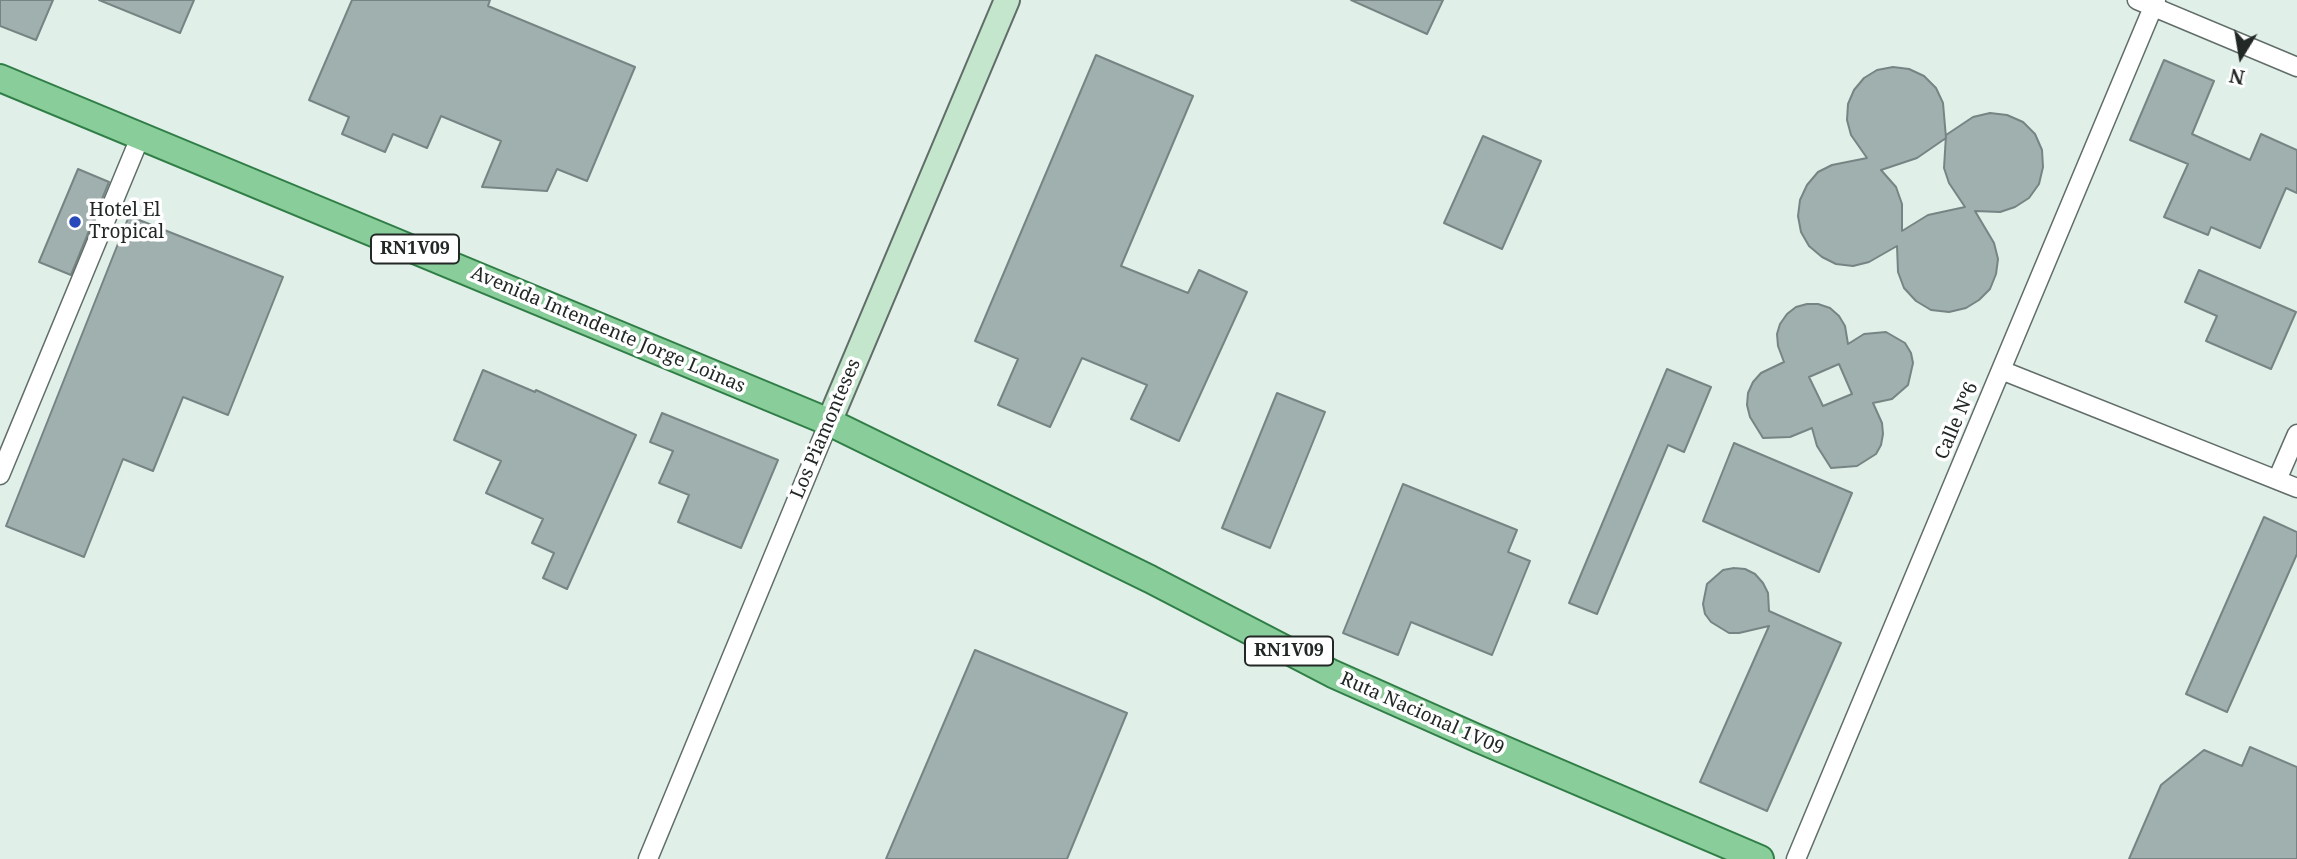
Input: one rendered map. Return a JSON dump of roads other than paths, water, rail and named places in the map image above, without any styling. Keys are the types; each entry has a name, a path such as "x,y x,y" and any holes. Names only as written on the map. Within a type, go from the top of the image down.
{"main road":[{"name":"Los Piamonteses","path":"829,422 1007,0"},
{"name":"Avenida Intendente Jorge Loinas","path":"0,78 829,422"},
{"name":"Ruta Nacional 1V09","path":"829,422 1150,579 1333,674 1759,859"}],"street":[{"path":"2149,2 2297,68"},
{"name":"Calle Nº6","path":"1796,859 2001,370 2149,2"},
{"path":"0,475 141,135"},
{"path":"2001,370 2297,488"},
{"name":"Los Piamonteses","path":"648,859 829,422"},
{"path":"2277,480 2297,434"}],"place":[{"name":"Hotel El Tropical","path":"75,222"}]}
